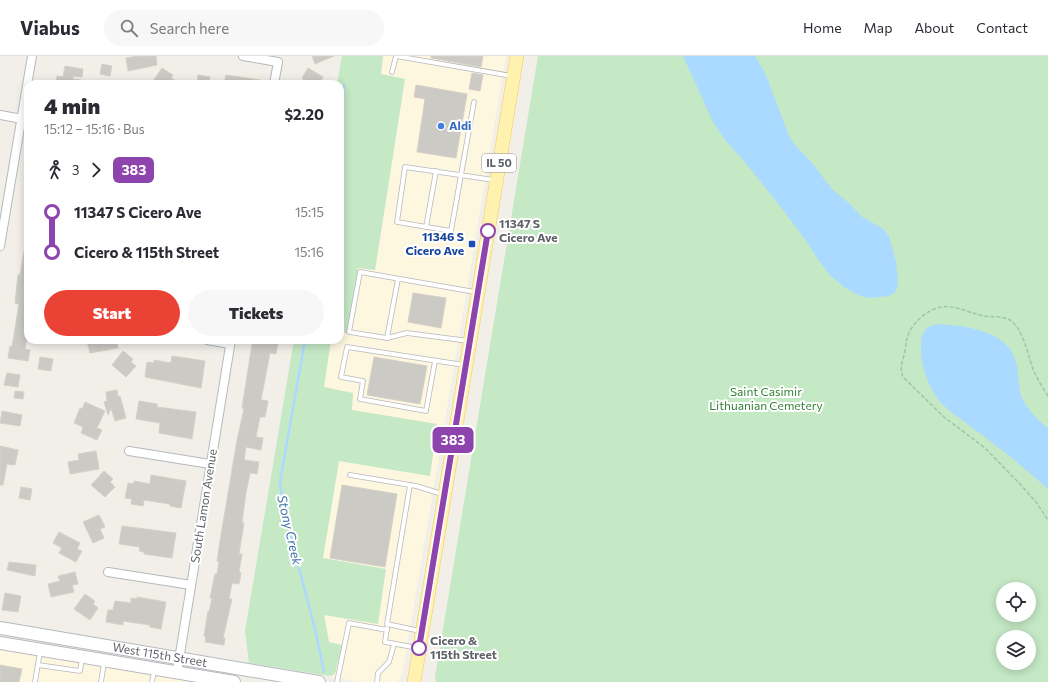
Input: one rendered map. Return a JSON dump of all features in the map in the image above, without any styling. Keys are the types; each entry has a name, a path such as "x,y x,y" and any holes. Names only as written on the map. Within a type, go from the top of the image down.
{"main road":[{"name":"IL 50","path":"414,682 516,56"}],"street":[{"path":"29,80 32,56"},
{"path":"243,56 278,62 275,80"},
{"path":"0,115 24,119"},
{"path":"0,246 24,124"},
{"name":"South Lamon Avenue","path":"177,672 231,344"},
{"path":"129,451 210,464"},
{"path":"108,572 191,585"},
{"name":"West 115th Street","path":"0,628 318,682"},
{"name":"West 115th Street","path":"0,643 228,681"}],"lane":[{"path":"392,72 396,56 513,76"},
{"path":"474,102 461,175 451,231 397,222 405,167 436,171 461,175 496,180"},
{"path":"426,227 436,171"},
{"path":"470,341 407,333 387,338 349,332 360,272 478,292"},
{"path":"387,338 398,278"},
{"path":"435,361 426,411 360,399 363,381 341,377 346,347 435,361 466,366"},
{"path":"350,475 410,485 444,495"},
{"path":"410,485 385,642 419,648"},
{"path":"336,682 349,623 386,630"},
{"path":"387,624 422,631"},
{"path":"377,682 378,673 389,662 394,644"},
{"path":"35,682 40,650"},
{"path":"38,665 80,671 82,656"},
{"path":"100,682 104,660"},
{"path":"152,682 155,668"}],"path":[{"path":"1048,396 1034,370 1020,332 1010,320 981,315 949,306 932,310 921,316 909,334 900,371 903,377 944,417 985,448 1024,488 1048,520"}],"shaded area":[{"path":"383,56 506,56 404,665 401,677 397,682 360,682 330,676 333,676 341,645 329,642 324,614 386,570 323,558 339,461 430,476 437,424 351,410 353,393 324,388 330,344 344,344 344,333 347,333 358,268 375,270 405,79 381,74"},
{"path":"0,649 198,682 0,682"}],"green space":[{"path":"342,56 383,56 381,74 405,79 375,270 358,268 347,333 344,333 344,80 338,80"},
{"name":"Saint Casimir Lithuanian Cemetery","path":"538,56 1048,56 1048,682 436,682 435,677"},
{"path":"293,344 330,344 324,387 353,393 352,410 437,424 430,476 339,461 323,558 386,569 378,624 324,615 329,642 342,645 335,674 330,676 249,663 245,631"}],"water":[{"path":"683,56 755,56 766,75 789,136 794,144 813,164 832,189 849,203 861,216 883,229 889,236 896,262 898,281 897,289 894,293 889,296 868,298 858,295 844,287 830,275 780,206 725,140 713,122"},
{"path":"939,324 973,328 995,336 1011,351 1016,362 1019,388 1024,402 1031,412 1048,428 1048,489 1010,456 947,408 936,396 924,371 921,344 922,335 924,332 931,326"}],"building":[{"path":"137,56 156,56 157,65 128,71 126,58"},
{"path":"312,56 334,56 315,64"},
{"path":"431,56 483,56 481,67 431,58"},
{"path":"102,64 112,66 110,76 100,74"},
{"path":"65,66 83,69 82,77 73,76 73,79 81,80 56,80 57,76 63,77"},
{"path":"162,68 173,75 171,78 174,80 154,80"},
{"path":"308,68 323,77 321,80 304,80 302,78"},
{"path":"472,73 483,75 480,91 469,89"},
{"path":"198,75 210,77 210,80 197,80"},
{"path":"226,75 260,80 225,80"},
{"name":"Aldi","path":"416,85 467,94 456,158 417,152 425,99 414,97"},
{"path":"24,251 24,344 26,344 25,349 30,350 28,361 8,358 10,346 12,347 19,304 15,303 18,275 20,275"},
{"path":"413,293 446,298 441,328 408,322"},
{"path":"88,344 118,344 118,348 90,353"},
{"path":"252,344 278,344 276,354 270,353 261,400 268,401 265,417 260,417 256,437 263,438 261,450 246,447 244,460 259,462 257,474 250,473 246,493 242,522 244,523 239,554 242,554 239,572 241,573 239,584 232,583 229,599 232,599 223,638 225,638 224,645 205,642 206,637 204,636 208,611 209,612 212,598 210,598 219,562 217,561 220,541 237,440 244,409 242,408"},
{"path":"123,351 133,359 131,362 136,366 126,377 112,365"},
{"path":"172,356 205,361 201,388 145,377 147,362 154,363 154,360 171,363"},
{"path":"40,357 53,359 51,371 38,369"},
{"path":"374,357 427,366 420,404 367,395"},
{"path":"7,373 20,375 18,387 4,385"},
{"path":"117,390 126,418 115,421 111,408 108,415 104,402 107,401 106,392"},
{"path":"15,391 24,392 23,399 14,398"},
{"path":"139,401 157,404 157,407 196,412 192,439 159,433 160,423 136,419"},
{"path":"85,402 105,411 97,428 102,430 97,440 81,433 83,427 74,423 80,408 82,409"},
{"path":"2,411 22,415 20,426 0,423"},
{"path":"0,446 18,450 15,465 7,464 3,485 0,485"},
{"path":"96,451 99,469 70,474 68,462 79,460 78,454"},
{"path":"104,471 113,479 110,482 115,487 105,497 91,485"},
{"path":"151,475 186,481 181,508 170,506 170,504 144,500 143,506 131,504 132,499 125,498 128,483 134,484 134,481 150,484"},
{"path":"342,485 397,494 385,567 330,558"},
{"path":"21,487 32,489 30,500 19,498"},
{"path":"99,515 105,527 100,529 104,538 93,543 83,522"},
{"path":"122,526 176,533 172,558 144,554 144,552 139,551 140,547 119,544"},
{"path":"59,532 80,543 77,549 82,551 76,562 59,553 62,548 53,543"},
{"path":"9,562 36,565 35,576 7,570"},
{"path":"75,572 78,584 72,585 74,592 51,597 48,584 60,581 58,576"},
{"path":"5,593 21,596 18,612 2,610"},
{"path":"85,594 95,601 93,604 98,608 90,620 74,609"},
{"path":"137,597 166,602 161,629 150,627 150,625 123,621 123,625 106,622 108,610 113,610 115,601 131,603 131,598 137,599"},
{"path":"0,665 22,669 19,682 0,682"}],"waterway":[{"name":"Stony Creek","path":"304,344 280,482 284,511 315,629 324,672"}],"bus line":[{"name":"383","path":"419,648 488,231"}],"place":[{"name":"Aldi","path":"441,126"},
{"name":"11347 S Cicero Ave","path":"488,231"},
{"name":"11346 S Cicero Ave","path":"472,244"},
{"name":"Cicero & 115th Street","path":"419,648"}]}
